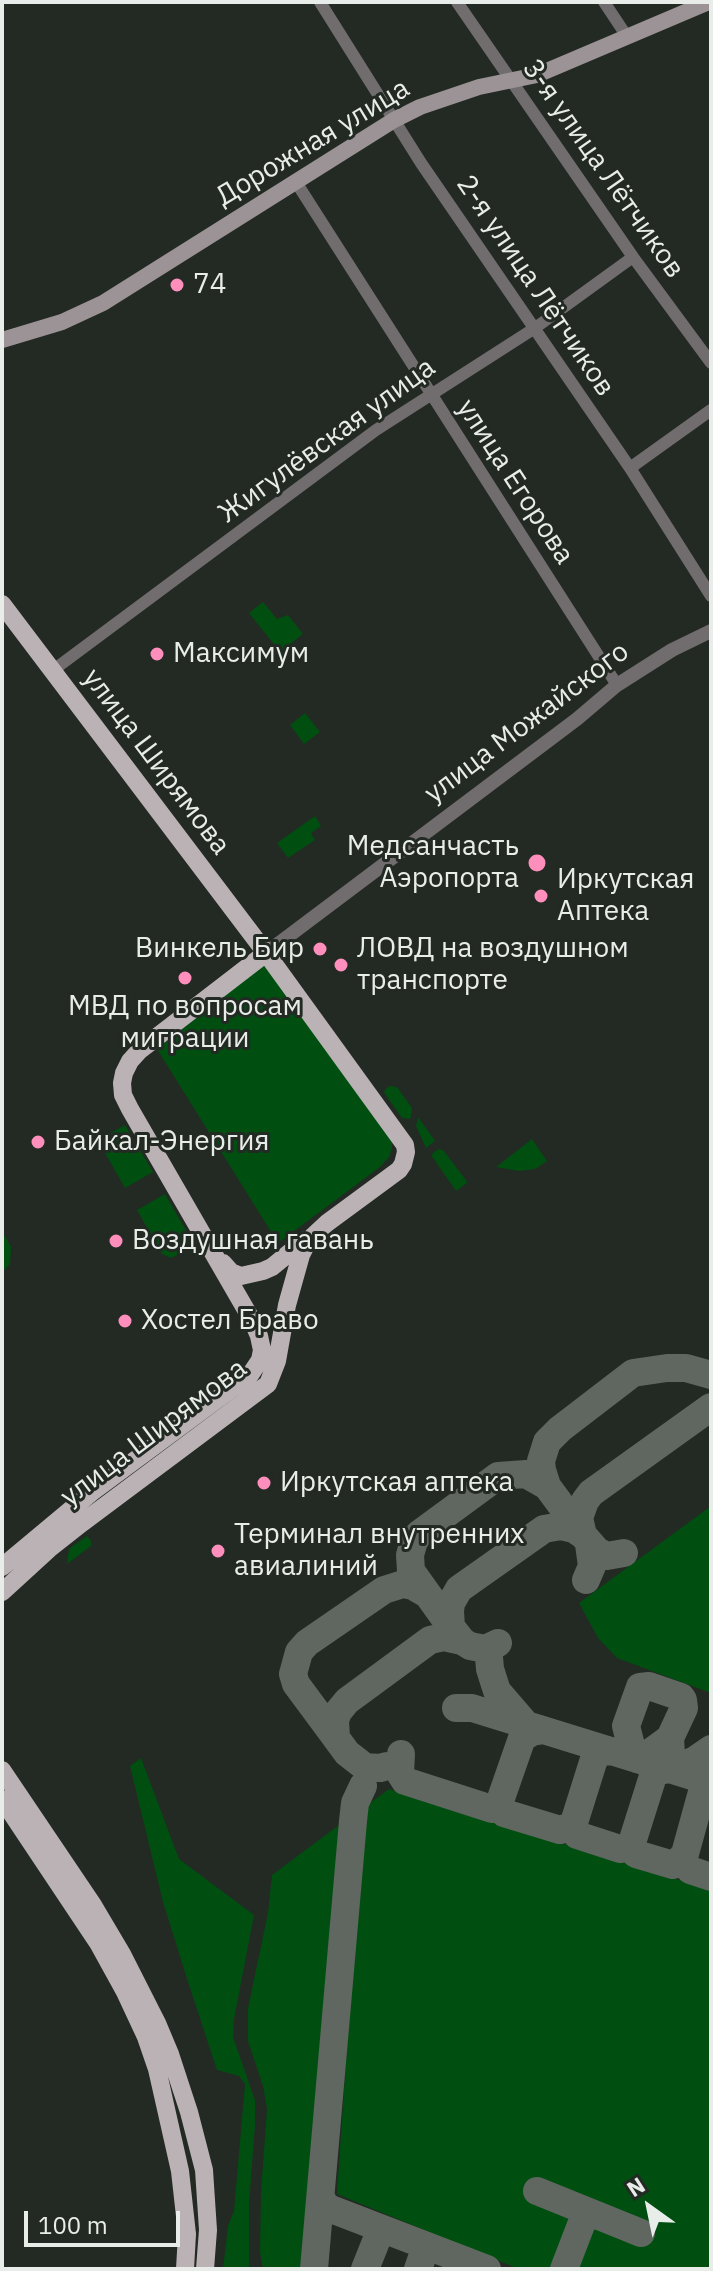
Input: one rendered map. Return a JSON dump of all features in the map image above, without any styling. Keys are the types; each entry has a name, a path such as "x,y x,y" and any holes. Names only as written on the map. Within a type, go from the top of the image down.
{"main road":[{"name":"Дорожная улица","path":"2,340 62,322 103,303 394,120 447,96 551,70 709,2"},
{"name":"улица Ширямова","path":"2,604 266,953 405,1145 406,1152 399,1170 327,1223 313,1236 301,1255 287,1305 281,1350 268,1384 82,1523 2,1592"},
{"name":"улица Ширямова","path":"2,1567 92,1492 257,1367 262,1350 259,1336 130,1109 123,1095 122,1083 130,1061 140,1050 266,953"},
{"path":"212,1252 231,1272 241,1276 251,1274 272,1267 327,1223"},
{"path":"2,1770 93,1905 122,1954 170,2054 200,2151 208,2230 205,2269"},
{"path":"2,1799 80,1914 111,1966 146,2037 168,2114 183,2198 187,2234 185,2269"},
{"path":"168,2114 178,2131 189,2129 185,2102"},
{"path":"183,2198 185,2186 194,2180 200,2181 206,2192"}],"street":[{"name":"2-я улица Лётчиков","path":"320,2 394,120 630,468 711,596"},
{"name":"3-я улица Лётчиков","path":"457,2 633,257 711,363"},
{"path":"604,2 628,38"},
{"name":"улица Егорова","path":"296,182 617,685"},
{"name":"Жигулёвская улица","path":"52,671 376,430 535,328 633,257"},
{"path":"630,468 711,410"},
{"name":"улица Можайского","path":"266,953 577,719 617,685 672,650 711,631"}],"green space":[{"path":"263,602 277,619 288,615 303,634 280,652 249,613"},
{"path":"305,713 320,732 304,744 290,725"},
{"path":"315,816 321,826 311,833 315,840 288,858 277,843"},
{"path":"265,964 392,1137 389,1157 380,1167 278,1243 157,1049"},
{"path":"389,1086 397,1087 412,1108 409,1119 402,1118 385,1094"},
{"path":"418,1117 435,1141 426,1148 416,1126"},
{"path":"125,1125 153,1172 125,1188 100,1144 104,1137"},
{"path":"532,1139 547,1161 535,1169 519,1171 496,1167"},
{"path":"438,1149 443,1150 466,1180 467,1183 456,1191 431,1155"},
{"path":"165,1194 194,1244 171,1258 162,1254 137,1210"},
{"path":"2,1231 11,1247 10,1264 2,1272"},
{"path":"711,1506 711,1693 617,1658 598,1638 579,1603"},
{"path":"87,1536 91,1546 67,1564 69,1549"},
{"path":"141,1758 179,1859 254,1915 233,2037 255,2100 249,2269 223,2269 228,2226 234,2211 245,2084 239,2076 217,2070 188,1982 163,1902 130,1766"},
{"path":"389,1789 711,1890 709,2269 571,2269 587,2222 648,2245 654,2228 532,2180 525,2197 577,2219 559,2269 519,2269 337,2194 363,1808"},
{"path":"339,1825 305,2269 263,2269 260,2252 261,2192 267,2109 248,2041 248,2008 268,1913 272,1875"}],"taxiway":[{"path":"624,1553 607,1556 597,1551 547,1486 541,1461 547,1442 633,1373 686,1368 711,1375"},
{"path":"583,1535 579,1518 591,1493 711,1407"},
{"path":"451,1627 411,1571 410,1555 414,1541 419,1534 498,1476 526,1474 547,1486"},
{"path":"498,1643 485,1649 470,1646 451,1627 451,1603 459,1589 544,1529 561,1526 583,1535"},
{"path":"586,1580 592,1566 589,1544"},
{"path":"336,1738 296,1684 293,1674 299,1652 307,1643 384,1590 403,1584 427,1594"},
{"path":"387,1766 365,1767 347,1753 336,1738 338,1712 347,1701 430,1640 444,1637 462,1641"},
{"path":"489,1657 497,1691 524,1725"},
{"path":"670,1738 644,1757 637,1759 633,1753 626,1726 640,1687 649,1686 683,1700 684,1708 670,1738 672,1770 711,1749"},
{"path":"456,1708 472,1708 711,1782"},
{"path":"543,1730 522,1738 500,1808 504,1813 560,1830 571,1826"},
{"path":"612,1751 601,1752 594,1759 572,1829 577,1835 620,1849 630,1846"},
{"path":"401,1754 400,1773 405,1781 492,1809 499,1804"},
{"path":"668,1769 653,1776 630,1849 636,1854 673,1865 683,1856"},
{"path":"711,1785 702,1792 683,1861 690,1870 711,1877"},
{"path":"314,2269 353,1821 355,1803 363,1786"},
{"path":"537,2191 641,2233"},
{"path":"321,2197 325,2206 331,2209 487,2269"},
{"path":"564,2269 586,2212"},
{"path":"365,2269 379,2234 386,2231"},
{"path":"418,2269 424,2252 435,2249"}],"place":[{"name":"74","path":"177,285"},
{"name":"Максимум","path":"157,654"},
{"name":"Медсанчасть Аэропорта","path":"537,863"},
{"name":"Иркутская Аптека","path":"541,896"},
{"name":"Винкель Бир","path":"320,949"},
{"name":"ЛОВД на воздушном транспорте","path":"341,965"},
{"name":"МВД по вопросам миграции","path":"185,978"},
{"name":"Байкал-Энергия","path":"38,1142"},
{"name":"Воздушная гавань","path":"116,1241"},
{"name":"Хостел Браво","path":"125,1321"},
{"name":"Иркутская аптека","path":"264,1483"},
{"name":"Терминал внутренних авиалиний","path":"218,1551"}]}
